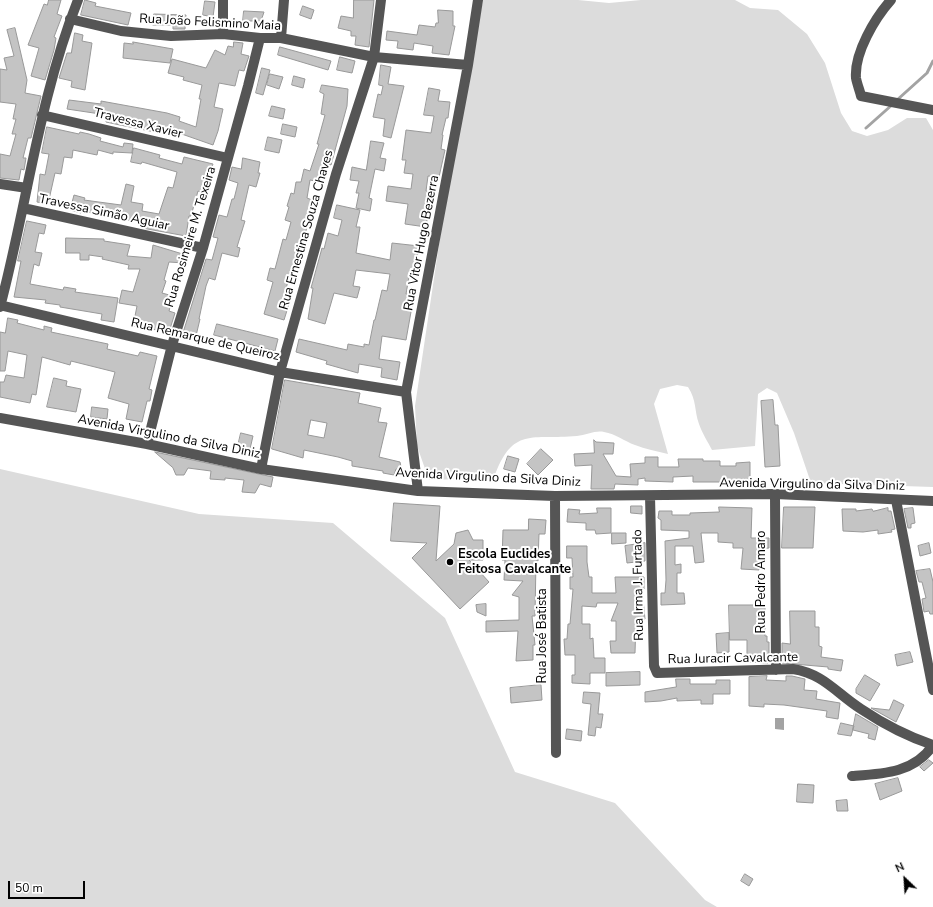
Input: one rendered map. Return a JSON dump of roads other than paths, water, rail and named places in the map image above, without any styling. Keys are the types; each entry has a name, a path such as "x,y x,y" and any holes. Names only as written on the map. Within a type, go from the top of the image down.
{"street":[{"path":"0,306 23,208 42,115 70,19 78,0"},
{"path":"222,34 223,0"},
{"path":"281,38 284,0"},
{"name":"Rua Ernestina Souza Chaves","path":"261,469 280,372 336,174 374,57 381,0"},
{"name":"Rua Vitor Hugo Bezerra","path":"418,491 406,392 468,65 478,0"},
{"path":"891,0 880,12 859,54 856,78 861,96 933,110"},
{"name":"Rua João Felismino Maia","path":"70,19 128,32 171,36 222,34 260,38 281,38 374,57 468,65"},
{"name":"Rua Rosimeire M. Texeira","path":"147,444 172,345 203,248 260,38"},
{"name":"Travessa Xavier","path":"42,115 228,158"},
{"path":"0,184 27,188"},
{"name":"Travessa Simão Aguiar","path":"23,208 203,248"},
{"name":"Rua Remarque de Queiroz","path":"0,306 172,345 280,372 406,392"},
{"name":"Avenida Virgulino da Silva Diniz","path":"0,418 147,444 261,469 418,491 555,496 775,494 933,501"},
{"name":"Rua Pedro Amaro","path":"775,494 776,670"},
{"name":"Rua José Batista","path":"555,496 556,752"},
{"name":"Rua Irma J. Furtado","path":"650,496 654,666 657,674"},
{"path":"896,500 933,690"},
{"name":"Rua Juracir Cavalcante","path":"657,674 793,669 808,672 826,682 872,715 933,745"},
{"path":"852,776 879,774 905,769 927,755 933,745"}],"waterway":[{"path":"897,100 927,73 933,61"},
{"path":"866,128 893,104"}],"place":[{"name":"Escola Euclides Feitosa Cavalcante","path":"450,562"}]}
